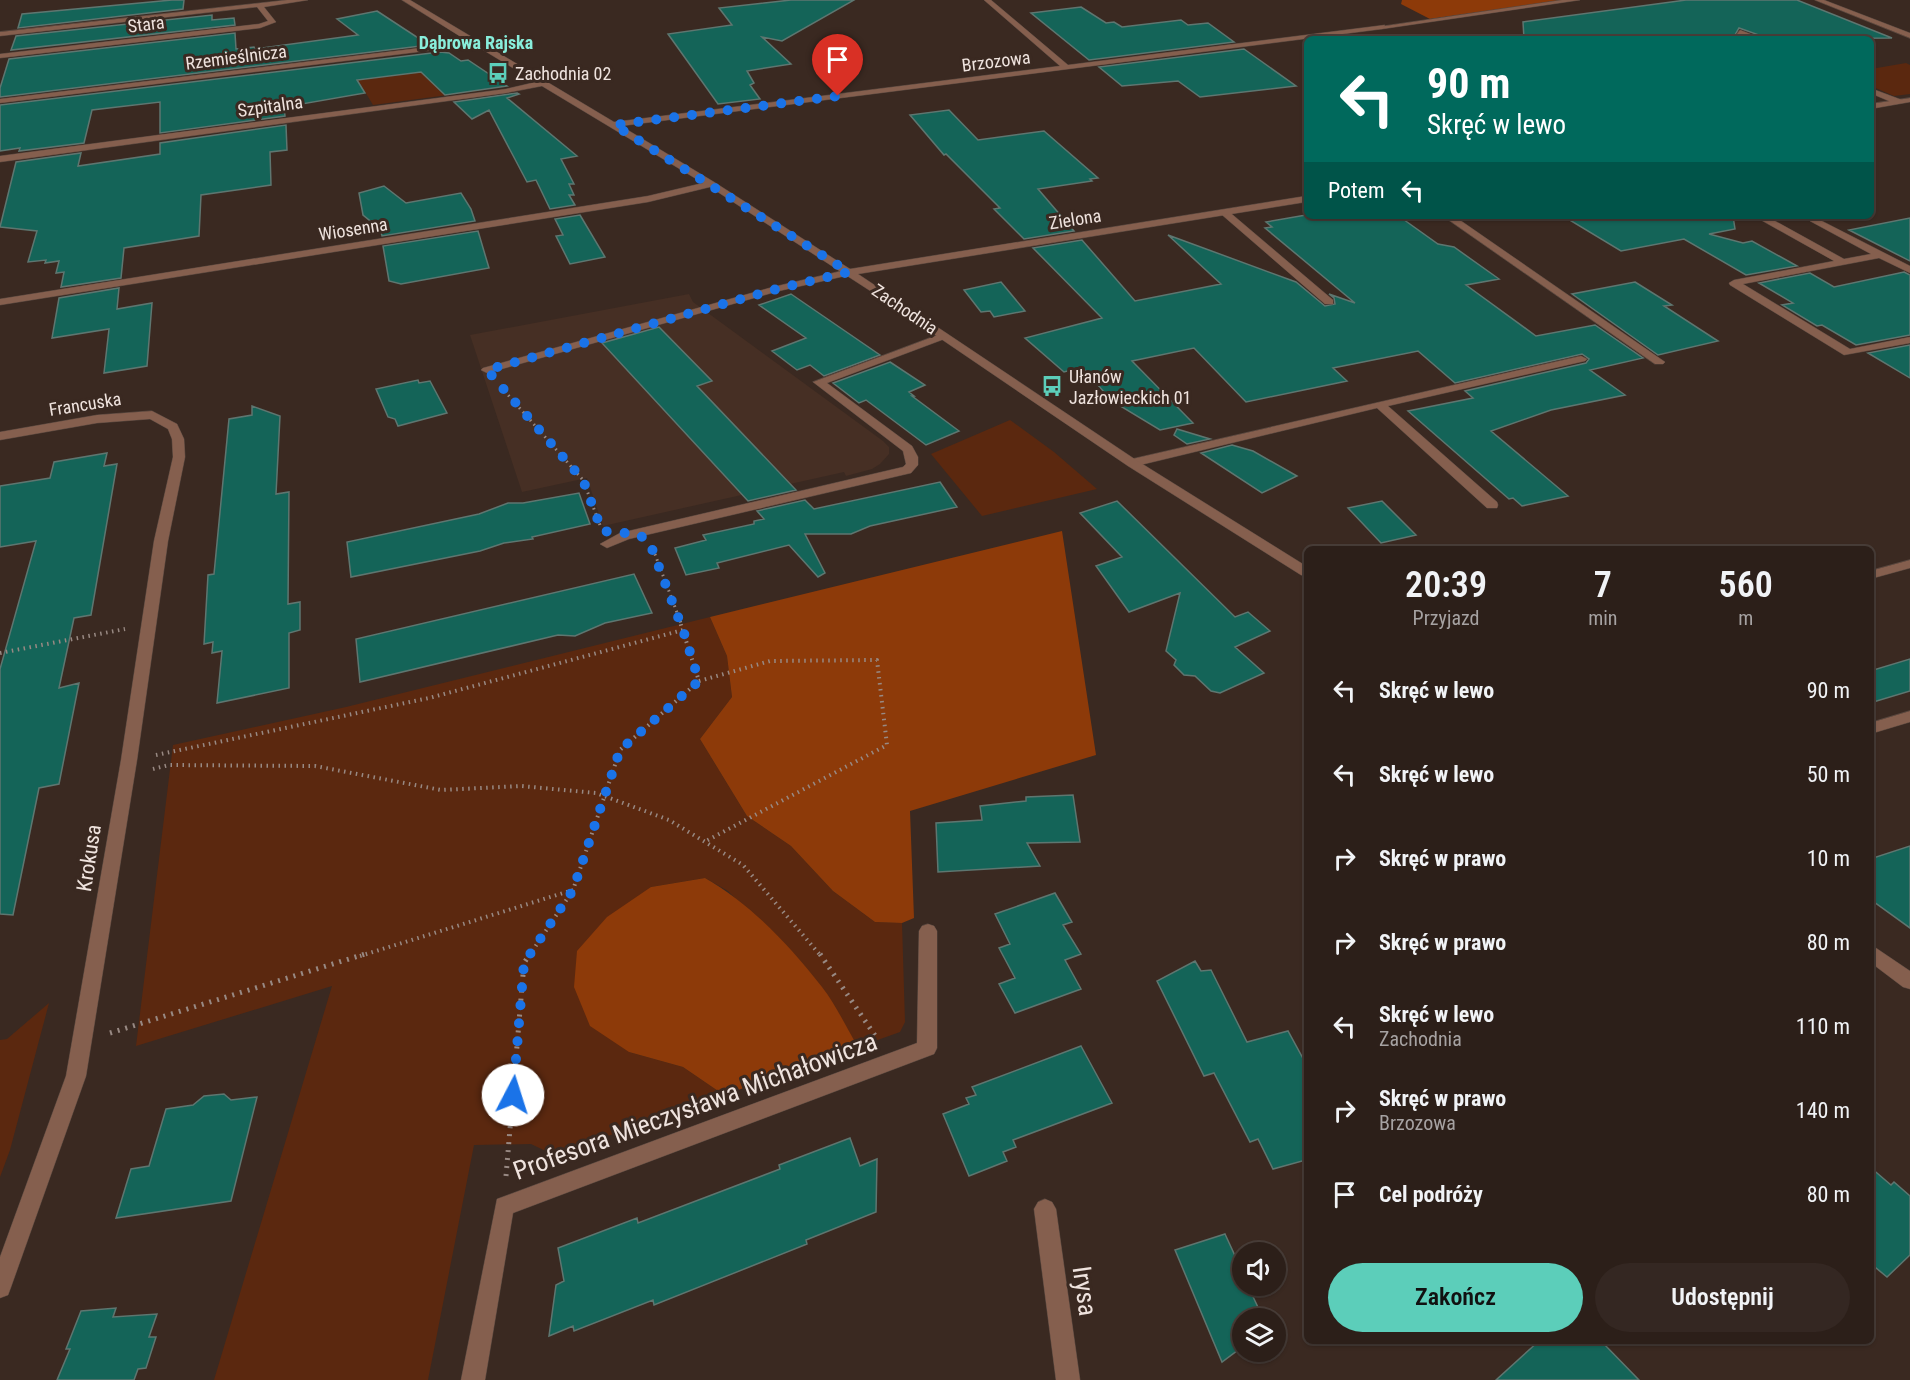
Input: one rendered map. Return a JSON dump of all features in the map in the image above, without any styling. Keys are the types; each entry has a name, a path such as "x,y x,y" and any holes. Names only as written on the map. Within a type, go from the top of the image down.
{"street":[{"path":"0,34 305,0"},
{"name":"Zachodnia","path":"405,0 711,184 849,272 1132,463 1304,571"},
{"path":"987,0 1066,68"},
{"name":"Brzozowa","path":"1313,36 1577,0"},
{"path":"1818,0 1910,36"},
{"name":"Stara","path":"0,56 260,26 272,22 259,5"},
{"path":"1740,32 1749,36"},
{"name":"Brzozowa","path":"614,125 1304,37"},
{"name":"Rzemieślnicza","path":"0,101 476,43"},
{"name":"Szpitalna","path":"0,159 506,91 544,83"},
{"path":"1874,92 1899,102"},
{"path":"1874,105 1910,100"},
{"name":"Wiosenna","path":"0,302 648,199 711,184"},
{"name":"Zielona","path":"487,370 777,289 849,272 1304,199"},
{"path":"1224,212 1329,302"},
{"path":"1452,219 1659,362"},
{"path":"1765,219 1844,262"},
{"path":"1815,221 1910,270"},
{"path":"1880,255 1734,283 1848,353 1910,340"},
{"path":"607,544 637,534 908,470 912,465 912,457 908,449 819,382 943,336"},
{"path":"1132,463 1581,359"},
{"path":"1379,404 1492,505"},
{"name":"Francuska","path":"0,436 126,415 153,415 173,427"},
{"name":"Krokusa","path":"0,1287 76,1076 162,541 179,457 178,439 173,427"},
{"path":"1874,574 1910,564"},
{"path":"1874,728 1910,717"},
{"name":"Profesora Mieczysława Michałowicza","path":"473,1380 504,1206 927,1048 928,931"},
{"path":"1874,954 1910,981"},
{"name":"Irysa","path":"1045,1209 1068,1380"}],"path":[{"path":"487,370 583,480 602,531 637,534 649,541 683,630 699,681"},
{"path":"0,653 149,624"},
{"path":"127,768 429,698 683,630"},
{"path":"504,1206 524,963 573,890 620,750 699,681 770,661 877,660 887,745 705,842"},
{"path":"127,768 169,765 315,766 441,790 521,786 596,793 669,820 743,865 820,954 892,1061"},
{"path":"82,1041 573,890"}],"shaded area":[{"path":"1402,0 1567,0 1430,19 1401,4"},
{"path":"1906,63 1910,65 1910,94 1894,96 1874,87 1874,68"},
{"path":"475,65 506,83 478,91 373,105 358,80"},
{"path":"689,294 693,302 883,441 889,447 889,454 872,469 846,476 844,472 603,526 587,478 522,492 470,335"},
{"path":"1010,420 1054,452 1097,489 982,516 931,454"},
{"path":"1062,531 1096,755 910,811 914,918 902,923 875,922 833,891 791,846 747,816 700,739 732,697 727,656 710,617"},
{"path":"710,617 727,656 732,697 700,739 747,816 791,846 833,891 875,922 902,923 905,1022 900,1032 858,1047 823,989 728,891 705,878 651,887 629,1052 683,1067 724,1095 554,1155 531,1144 474,1145 428,1380 214,1380 332,986 136,1046 173,745 346,707"},
{"path":"705,878 754,913 796,956 827,994 858,1047 724,1095 683,1067 629,1052 590,1026 574,987 577,951 607,917 651,887"},
{"path":"49,1003 10,1150 0,1177 0,1040 7,1039"}],"building":[{"path":"184,0 183,9 18,28 22,14"},
{"path":"791,0 854,0 782,41 762,37 791,64 747,71 754,83 750,85 760,99 718,104 668,34 732,25 719,8"},
{"path":"1686,0 1797,0 1892,38 1760,36 1739,28 1735,35 1737,36 1524,36 1523,22"},
{"path":"1081,7 1106,23 1114,22 1122,27 1181,20 1188,25 1208,23 1234,42 1089,60 1031,13"},
{"path":"377,11 429,45 0,97 0,88 9,59 235,33 236,49 254,47 255,49 358,35 337,19"},
{"path":"212,15 212,20 234,18 235,25 11,50 16,36"},
{"path":"1244,49 1296,86 1200,97 1178,81 1122,86 1099,67"},
{"path":"440,52 449,53 461,61 468,60 507,86 445,95 421,72 357,80 365,93 284,107 285,116 160,133 160,102 92,110 84,143 19,151 20,148 0,151 0,105"},
{"path":"519,94 507,98 577,156 561,159 574,184 569,184 574,195 569,195 575,205 550,209 536,180 527,182 489,110 472,119 454,102"},
{"path":"949,110 978,140 1044,131 1098,178 1090,179 1092,181 1038,189 1074,231 1024,239 994,209 1000,208 946,154 944,155 910,115"},
{"path":"286,125 287,150 270,152 271,185 201,195 199,236 124,248 121,278 61,287 64,272 56,273 59,261 28,262 37,231 0,227 16,162 81,153 78,166 160,154 160,143"},
{"path":"384,186 406,203 461,193 475,221 382,236 380,229 363,215 359,193"},
{"path":"580,215 605,257 570,264 556,236 563,235 555,219"},
{"path":"1304,215 1304,219 1403,219 1438,244 1454,247 1499,279 1466,285 1536,336 1595,325 1643,358 1590,370 1625,395 1551,410 1491,431 1568,496 1522,506 1513,498 1509,499 1408,411 1473,398 1465,391 1586,363 1589,359 1582,354 1455,383 1418,351 1333,368 1347,381 1246,402 1194,348 1132,361 1193,423 1160,430 1112,401 1082,367 1064,372 1025,338 1102,318 1033,248 1082,240 1135,301 1221,284 1168,235 1296,282 1325,306 1335,304 1334,298 1329,294 1355,303 1265,228 1272,227 1266,222"},
{"path":"1910,218 1910,261 1849,230"},
{"path":"1568,219 1733,219 1735,229 1709,234 1743,243 1752,241 1797,266 1746,275 1684,239 1621,251"},
{"path":"478,231 489,268 401,284 389,281 383,246"},
{"path":"1904,272 1910,275 1910,335 1856,345 1822,325 1817,326 1782,305 1793,303 1759,283 1810,273 1834,287"},
{"path":"1001,282 1025,311 994,317 990,311 981,312 964,290"},
{"path":"1635,282 1672,305 1664,306 1718,341 1658,355 1572,294"},
{"path":"119,288 117,309 152,303 147,366 104,373 109,329 52,338 59,298"},
{"path":"791,294 880,355 824,376 810,365 797,370 772,351 806,338 759,305"},
{"path":"659,327 712,381 697,386 796,490 748,501 602,343"},
{"path":"1910,345 1910,378 1868,353"},
{"path":"890,362 925,385 909,392 914,396 912,396 959,431 926,445 866,400 859,403 833,383"},
{"path":"418,380 419,383 430,381 447,413 398,426 395,419 388,417 376,389"},
{"path":"252,406 280,416 276,494 289,492 288,604 300,602 300,630 289,633 289,688 217,703 222,651 212,653 213,642 204,644 208,575 214,574 229,419 252,415"},
{"path":"1177,429 1210,439 1187,444 1174,435"},
{"path":"1232,445 1253,451 1297,476 1262,493 1201,453"},
{"path":"107,453 104,466 117,464 91,615 74,618 59,688 79,683 59,784 39,788 13,915 0,914 0,669 36,541 0,547 0,486 50,478 54,462"},
{"path":"940,482 957,507 870,526 851,534 805,534 825,573 818,577 789,545 717,563 719,568 686,575 675,548 706,540 703,535 754,524 754,521 764,519 757,511 805,500 814,509"},
{"path":"579,493 590,524 532,537 533,539 504,543 480,551 351,577 347,542 479,514 508,503 523,503"},
{"path":"1117,501 1235,617 1248,612 1270,631 1235,647 1264,673 1220,693 1211,691 1195,676 1184,675 1174,665 1176,660 1166,651 1180,593 1129,612 1096,566 1122,557 1080,513"},
{"path":"1382,501 1416,535 1381,543 1348,508"},
{"path":"634,574 652,613 605,623 575,636 558,635 360,682 356,639"},
{"path":"1910,659 1910,691 1874,702 1874,670"},
{"path":"1073,795 1080,842 1027,843 1040,866 938,872 936,823 982,820 980,806 1026,801 1026,797"},
{"path":"1910,846 1910,928 1874,902 1874,858"},
{"path":"1055,893 1072,922 1063,925 1081,954 1065,960 1081,989 1015,1013 999,984 1015,978 999,948 1010,944 995,914"},
{"path":"1195,961 1201,971 1211,970 1247,1042 1288,1031 1304,1060 1304,1161 1273,1169 1258,1139 1250,1142 1214,1073 1204,1076 1157,981"},
{"path":"1081,1046 1112,1103 1013,1140 1016,1147 1003,1152 1007,1161 969,1176 943,1114 969,1104 966,1098 976,1095 972,1087"},
{"path":"224,1094 231,1100 257,1097 231,1201 116,1218 131,1169 149,1166 166,1109 193,1105 204,1096"},
{"path":"850,1138 860,1166 877,1159 876,1212 806,1240 807,1244 654,1305 653,1300 574,1331 573,1326 549,1336 556,1285 564,1281 558,1248 637,1218 638,1223 780,1169 779,1165"},
{"path":"1874,1170 1891,1185 1894,1182 1910,1196 1910,1255 1887,1277 1874,1266"},
{"path":"1225,1234 1232,1249 1232,1296 1253,1296 1258,1308 1232,1308 1232,1354 1222,1362 1175,1250"},
{"path":"116,1308 113,1317 157,1314 149,1337 156,1337 146,1368 138,1369 134,1380 57,1380 70,1349 66,1349 81,1311"},
{"path":"1536,1344 1604,1344 1639,1380 1496,1380"}],"place":[{"name":"Zachodnia 02","path":"498,73"},
{"name":"Ułanów Jazłowieckich 01","path":"1052,386"}],"district":[{"name":"Dąbrowa Rajska","path":"476,42"}],"route":[{"path":"513,1095 524,963 573,890 620,750 699,681 683,630 649,541 637,534 602,531 583,480 487,370 825,276 849,272 614,125 838,96"}]}
